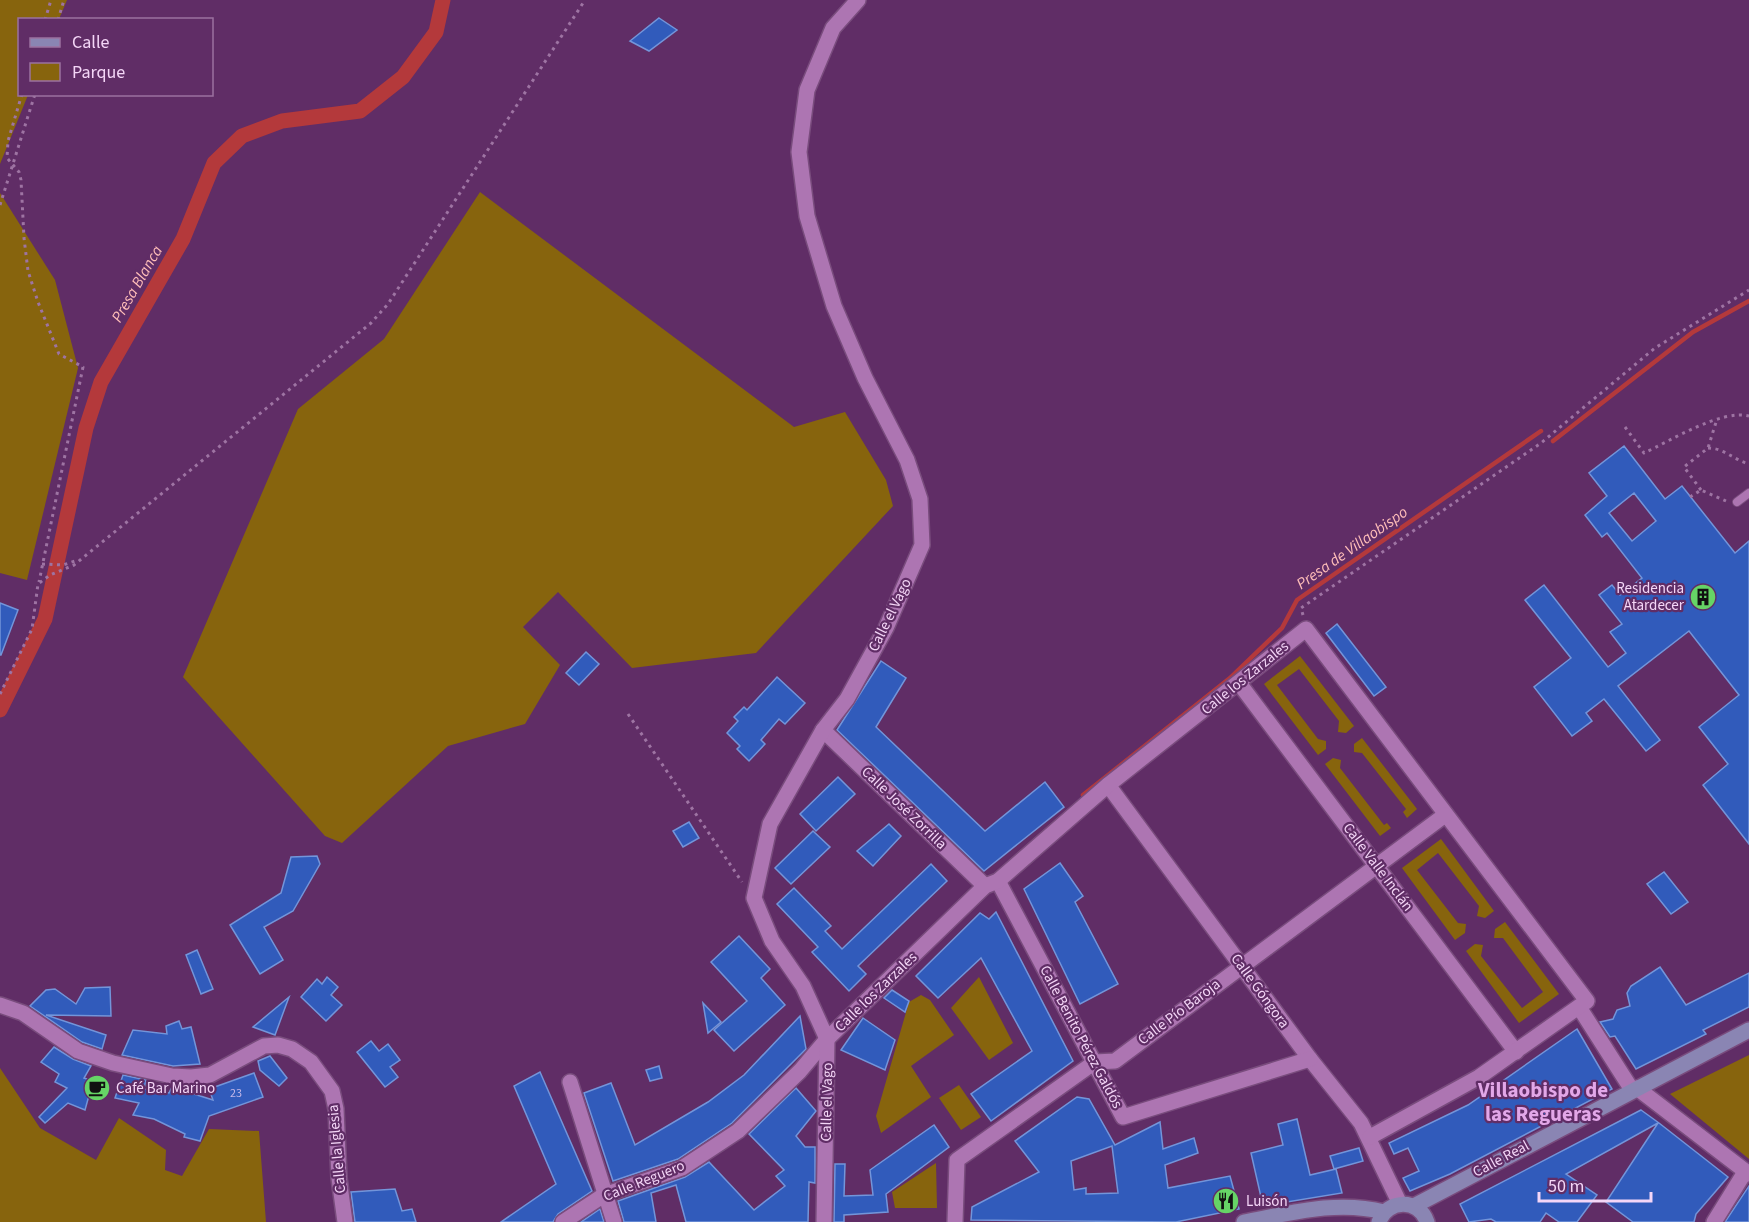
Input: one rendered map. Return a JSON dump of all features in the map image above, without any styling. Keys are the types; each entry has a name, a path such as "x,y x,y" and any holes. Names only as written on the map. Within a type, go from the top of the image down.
{"street":[{"name":"Calle el Vago","path":"824,1222 827,1039 803,986 771,941 754,898 770,824 823,730 847,699 886,628 922,545 920,499 907,460 865,378 834,306 807,216 799,152 807,90 833,28 858,0"},
{"name":"Calle los Zarzales","path":"827,1039 992,883 1108,785 1306,629"},
{"path":"1306,629 1587,1001 1479,1077 1370,1137"},
{"name":"Calle Valle Inclán","path":"1239,683 1516,1052"},
{"name":"Calle José Zorrilla","path":"823,730 992,883"},
{"name":"Calle Góngora","path":"1108,785 1370,1137 1407,1205"},
{"name":"Calle Pío Baroja","path":"955,1222 957,1160 1095,1062 1115,1061 1240,965 1445,815"},
{"name":"Calle Benito Pérez Galdós","path":"992,883 1124,1117 1310,1059"},
{"name":"Calle la Iglesia","path":"0,1005 23,1013 78,1051 113,1063 161,1074 191,1077 210,1075 264,1046 292,1049 311,1062 332,1090 336,1109 339,1178 345,1222"},
{"path":"1579,1006 1635,1089 1747,1173 1714,1222"},
{"name":"Calle Real","path":"1381,1217 1749,1030"},
{"name":"Calle Reguero","path":"563,1222 604,1195 682,1168 738,1131 800,1071 827,1039"},
{"path":"570,1082 614,1222"},
{"path":"1407,1205 1421,1211 1427,1222"},
{"path":"1244,1222 1320,1208 1362,1206 1381,1217"}],"lane":[{"path":"1737,502 1749,493"}],"path":[{"path":"46,18 51,0"},
{"path":"59,18 64,0"},
{"path":"38,584 80,560 376,317 388,304 585,0"},
{"path":"0,694 32,629 38,584 83,367 58,354 28,271 21,180 19,172 7,158 8,141 21,96"},
{"path":"0,205 34,96"},
{"path":"1306,629 1301,608 1541,443 1655,348 1749,290"},
{"path":"1625,427 1644,453 1717,419 1735,415 1749,416"},
{"path":"1717,419 1708,448 1684,467 1701,490 1725,501 1729,506 1737,502"},
{"path":"1708,448 1715,448 1738,461 1749,464"},
{"path":"1690,496 1701,490"},
{"path":"42,564 63,564 80,560"},
{"path":"628,714 754,898"}],"green space":[{"path":"0,0 67,0 59,18 18,18 18,96 28,96 0,164"},
{"path":"480,192 794,427 845,412 886,480 893,506 756,653 632,668 558,592 523,627 560,665 525,724 448,746 342,843 325,836 183,677 298,409 384,339"},
{"path":"0,193 55,280 78,368 27,580 0,573"},
{"path":"1300,656 1354,726 1346,733 1338,732 1339,721 1299,669 1277,685 1318,739 1326,741 1326,749 1318,755 1264,684"},
{"path":"1362,738 1417,809 1407,818 1403,812 1406,809 1362,753 1354,752 1354,744"},
{"path":"1333,758 1341,760 1340,768 1384,825 1387,823 1391,828 1380,836 1325,764"},
{"path":"1441,839 1494,911 1485,918 1477,916 1479,906 1438,853 1417,870 1458,923 1466,924 1465,933 1455,940 1402,868"},
{"path":"1505,922 1559,994 1519,1023 1466,951 1475,944 1483,945 1481,956 1522,1008 1543,992 1503,938 1494,938 1495,929"},
{"path":"979,977 1013,1043 989,1060 951,1008"},
{"path":"921,995 930,1000 954,1035 911,1066 931,1097 881,1133 876,1116 909,1002"},
{"path":"1749,1055 1749,1159 1670,1094"},
{"path":"0,1068 40,1128 96,1160 119,1118 166,1150 165,1170 182,1176 209,1129 259,1131 266,1222 0,1222"},
{"path":"959,1085 981,1117 961,1130 939,1098"},
{"path":"936,1163 937,1208 895,1208 892,1192"}],"building":[{"path":"659,18 677,30 649,51 630,41"},
{"name":"Residencia Atardecer","path":"1624,446 1665,499 1682,486 1735,553 1749,541 1749,844 1703,785 1728,764 1699,727 1739,695 1689,631 1618,686 1660,740 1646,751 1604,699 1586,713 1592,721 1572,736 1534,687 1571,658 1525,600 1544,585 1608,667 1626,653 1610,632 1622,624 1599,595 1612,585 1620,595 1642,578 1607,533 1602,537 1585,515 1607,496 1589,473","holes":["1634,493 1656,521 1632,541 1609,513"]},
{"path":"0,603 18,610 1,655 0,655"},
{"path":"1337,624 1386,687 1374,696 1326,633"},
{"path":"586,652 599,664 579,685 566,673"},
{"path":"881,661 906,678 876,727 985,831 1045,782 1064,807 984,871 837,730"},
{"path":"777,677 805,703 785,724 779,719 761,740 765,744 749,761 737,749 740,746 727,733 738,721 734,717 744,707 747,710"},
{"path":"838,777 855,794 816,831 800,814"},
{"path":"689,822 699,838 683,847 673,831"},
{"path":"889,824 901,836 873,866 857,851"},
{"path":"813,831 830,847 791,884 775,868"},
{"path":"317,856 320,864 293,911 264,927 283,960 260,974 230,925 281,893 291,857"},
{"path":"1060,863 1083,896 1075,902 1118,984 1080,1004 1024,889"},
{"path":"931,864 947,881 858,966 866,974 849,991 812,952 818,947 777,904 794,888 831,926 825,931 842,949"},
{"path":"1664,872 1688,902 1671,914 1647,884"},
{"path":"996,912 1073,1061 991,1121 971,1094 1032,1051 981,958 938,998 916,976 980,913 989,919"},
{"path":"739,936 770,969 761,978 785,1005 734,1051 714,1030 747,1001 711,962"},
{"path":"197,950 213,989 201,994 186,955"},
{"path":"1660,967 1686,1005 1749,973 1749,1007 1703,1030 1706,1034 1636,1069 1615,1036 1610,1037 1600,1022 1613,1019 1617,1010 1630,1006 1627,993 1631,986"},
{"path":"327,977 338,987 331,995 342,1005 326,1021 301,997 317,979 322,984"},
{"path":"110,987 111,1016 46,1015 106,1035 102,1049 82,1042 30,1006 46,990 55,989 76,1004 85,988"},
{"path":"892,990 909,1001 905,1012 884,998"},
{"path":"289,997 275,1035 253,1027"},
{"path":"703,1003 721,1022 708,1033"},
{"path":"800,1016 806,1049 732,1123 678,1159 613,1181 584,1093 611,1083 635,1145 708,1102 744,1075"},
{"path":"863,1018 895,1040 885,1070 841,1050"},
{"path":"179,1021 182,1029 191,1027 200,1064 173,1066 122,1055 133,1030 167,1034 166,1026"},
{"path":"1577,1029 1612,1089 1450,1174 1410,1191 1403,1178 1419,1171 1408,1148 1394,1154 1389,1143 1468,1105"},
{"path":"371,1041 379,1051 388,1044 400,1060 390,1067 398,1077 385,1087 357,1052"},
{"path":"54,1047 73,1059 91,1066 84,1078 93,1081 85,1110 68,1103 45,1123 39,1117 67,1088 55,1082 59,1074 41,1062"},
{"path":"270,1056 287,1078 279,1086 260,1070 258,1061"},
{"path":"659,1066 662,1078 650,1081 646,1070"},
{"path":"540,1072 592,1191 558,1214 553,1222 501,1222 556,1184 514,1086"},
{"path":"254,1073 263,1097 209,1116 200,1141 184,1137 185,1134 154,1119 133,1115 139,1103 115,1098 123,1075 146,1080 144,1089 169,1093 172,1087 213,1100 209,1089"},
{"path":"796,1088 816,1111 796,1136 805,1147 815,1147 815,1183 809,1182 808,1222 686,1222 676,1185 651,1193 656,1222 624,1222 618,1201 685,1177 709,1162 754,1210 785,1186 776,1176 784,1170 749,1134"},
{"path":"1077,1097 1089,1099 1115,1145 1160,1122 1163,1149 1194,1138 1198,1153 1165,1165 1168,1188 1230,1176 1239,1209 1176,1222 971,1220 972,1207 1039,1172 1015,1141","holes":["1112,1146 1118,1193 1086,1194 1086,1188 1074,1190 1071,1161"]},
{"path":"1641,1110 1659,1123 1728,1177 1696,1214 1694,1222 1633,1222 1606,1202 1658,1123 1566,1174 1597,1195 1577,1222 1559,1222 1546,1213 1540,1222 1496,1222 1491,1219 1469,1222 1460,1204"},
{"path":"1297,1119 1310,1175 1336,1169 1342,1193 1263,1206 1251,1153 1283,1145 1278,1124"},
{"path":"934,1125 949,1147 886,1194 888,1212 844,1215 844,1222 834,1222 835,1164 845,1164 844,1196 873,1195 870,1170"},
{"path":"1359,1148 1363,1161 1334,1169 1330,1156"},
{"path":"1749,1186 1749,1222 1725,1222"},
{"path":"395,1189 402,1211 412,1209 416,1222 355,1222 351,1192"},
{"path":"600,1209 604,1222 581,1222"}],"waterway":[{"name":"Presa Blanca","path":"0,710 45,619 86,428 101,382 183,239 214,163 242,136 282,121 360,111 403,77 436,32 443,0"},
{"name":"Presa de Villaobispo","path":"1553,441 1693,332 1749,301"},
{"name":"Presa de Villaobispo","path":"1083,795 1230,678 1282,628 1297,600 1541,431"}],"place":[{"name":"Residencia Atardecer","path":"1703,597"},
{"name":"Café Bar Marino","path":"97,1088"},
{"name":"Luisón","path":"1226,1201"}],"district":[{"name":"Villaobispo de las Regueras","path":"1543,1102"}]}
